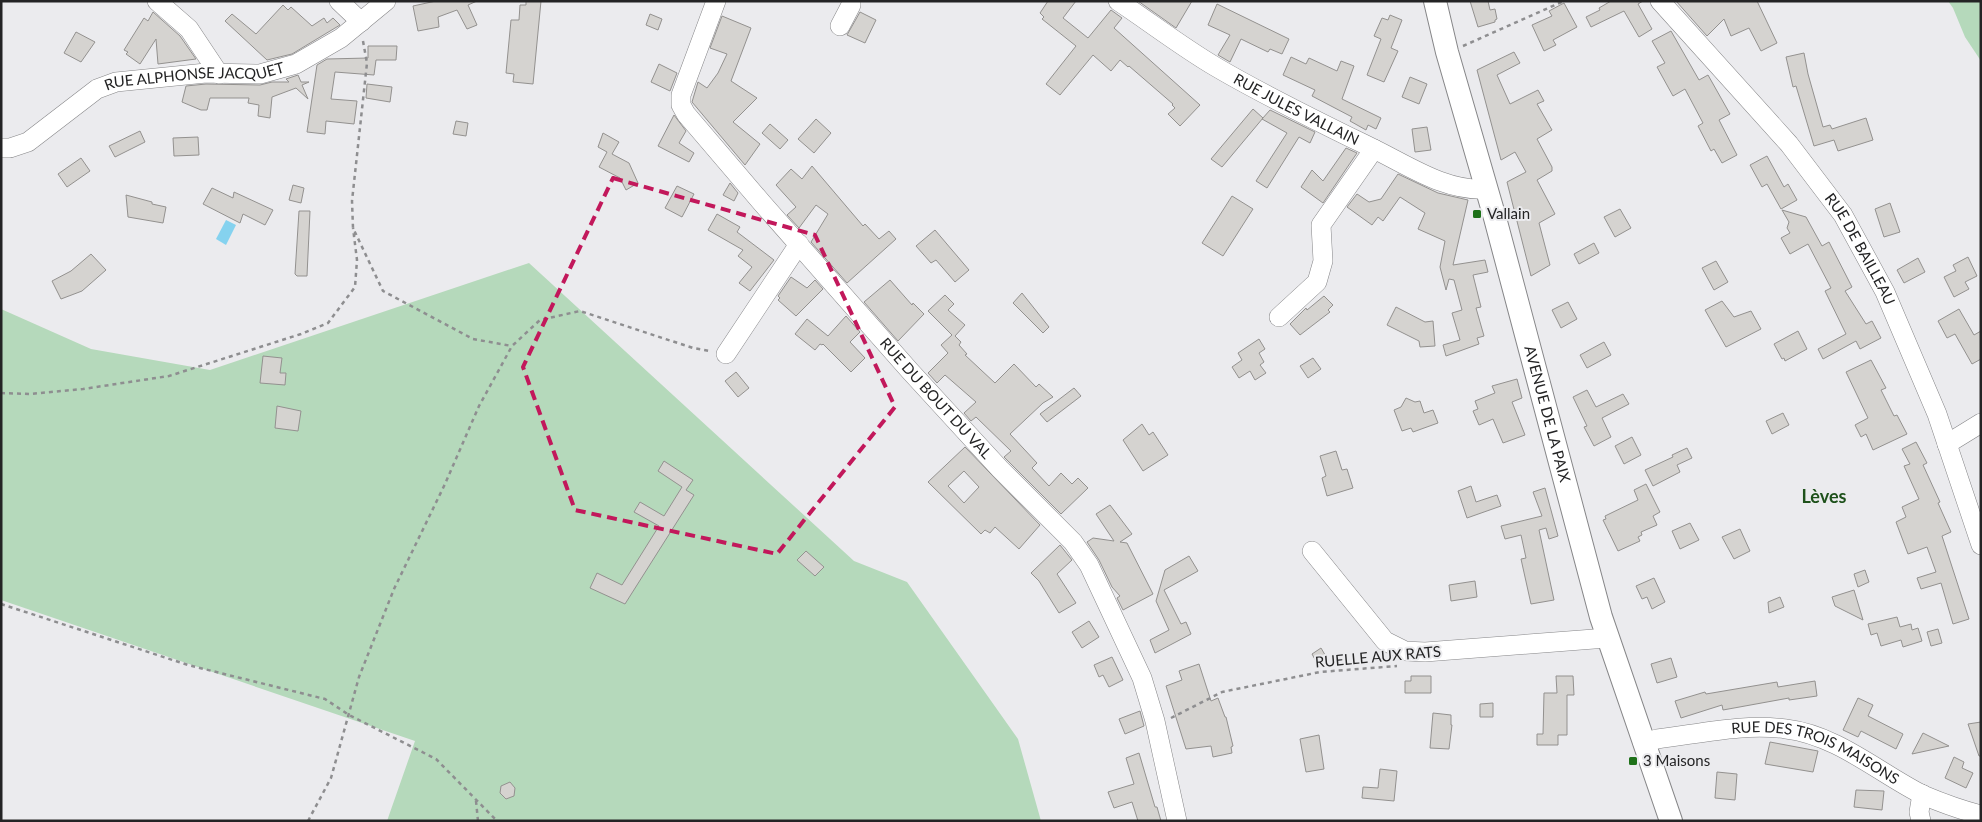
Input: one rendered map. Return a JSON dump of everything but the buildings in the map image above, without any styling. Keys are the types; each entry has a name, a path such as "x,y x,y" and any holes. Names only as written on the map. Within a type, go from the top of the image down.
{"main road":[{"name":"AVENUE DE LA PAIX","path":"1435,1 1447,52 1486,189 1585,560 1608,638 1671,821"}],"street":[{"path":"157,1 189,29 219,74"},
{"path":"339,1 361,22"},
{"name":"RUE ALPHONSE JACQUET","path":"1,148 10,148 28,142 97,89 116,82 158,77 260,74 296,64 341,38 386,1"},
{"name":"RUE DU BOUT DU VAL","path":"716,1 681,95 681,105 686,114 910,371 1000,469 1073,542 1089,565 1142,678 1156,726 1177,821"},
{"path":"840,26 851,5 851,1"},
{"name":"RUE JULES VALLAIN","path":"1118,1 1215,67 1374,149 1458,188 1486,189"},
{"name":"RUE DE BAILLEAU","path":"1660,1 1789,144 1843,215 1885,292 1937,414 1981,545"},
{"path":"1279,317 1318,282 1323,261 1321,226 1374,149"},
{"path":"726,354 800,244"},
{"path":"1947,444 1981,423"},
{"path":"1312,551 1385,640 1405,651 1425,652 1608,638"},
{"name":"RUE DES TROIS MAISONS","path":"1643,743 1657,738 1758,727 1788,729 1815,736 1846,751 1922,794 1952,807 1981,815"},
{"path":"1921,821 1919,812 1922,794"}],"path":[{"path":"1447,52 1564,1"},
{"path":"1,393 30,394 83,389 170,376 301,334 328,323 355,287 357,260 352,201 367,63 361,22"},
{"path":"353,228 383,291 473,339 512,346"},
{"path":"308,821 331,778 359,677 394,589 445,484 479,406 512,346 540,320 580,311 692,348 726,354"},
{"path":"1,604 188,665 325,698 349,715 436,758 497,821"},
{"name":"RUELLE AUX RATS","path":"1156,726 1222,692 1320,672 1404,665"},
{"path":"475,799 478,821"}],"highlighted area":[{"path":"613,178 815,235 895,407 777,554 575,510 523,367"}],"green space":[{"path":"1948,1 1981,1 1981,61 1965,37 1953,8"},
{"path":"529,263 854,561 907,582 1018,739 1041,821 387,821 415,741 1,600 1,309 91,349 210,370"}],"water":[{"path":"226,220 236,225 226,245 216,239"}],"place":[{"name":"Vallain","path":"1477,214"},
{"name":"3 Maisons","path":"1633,761"}],"district":[{"name":"Lèves","path":"1824,497"}]}
